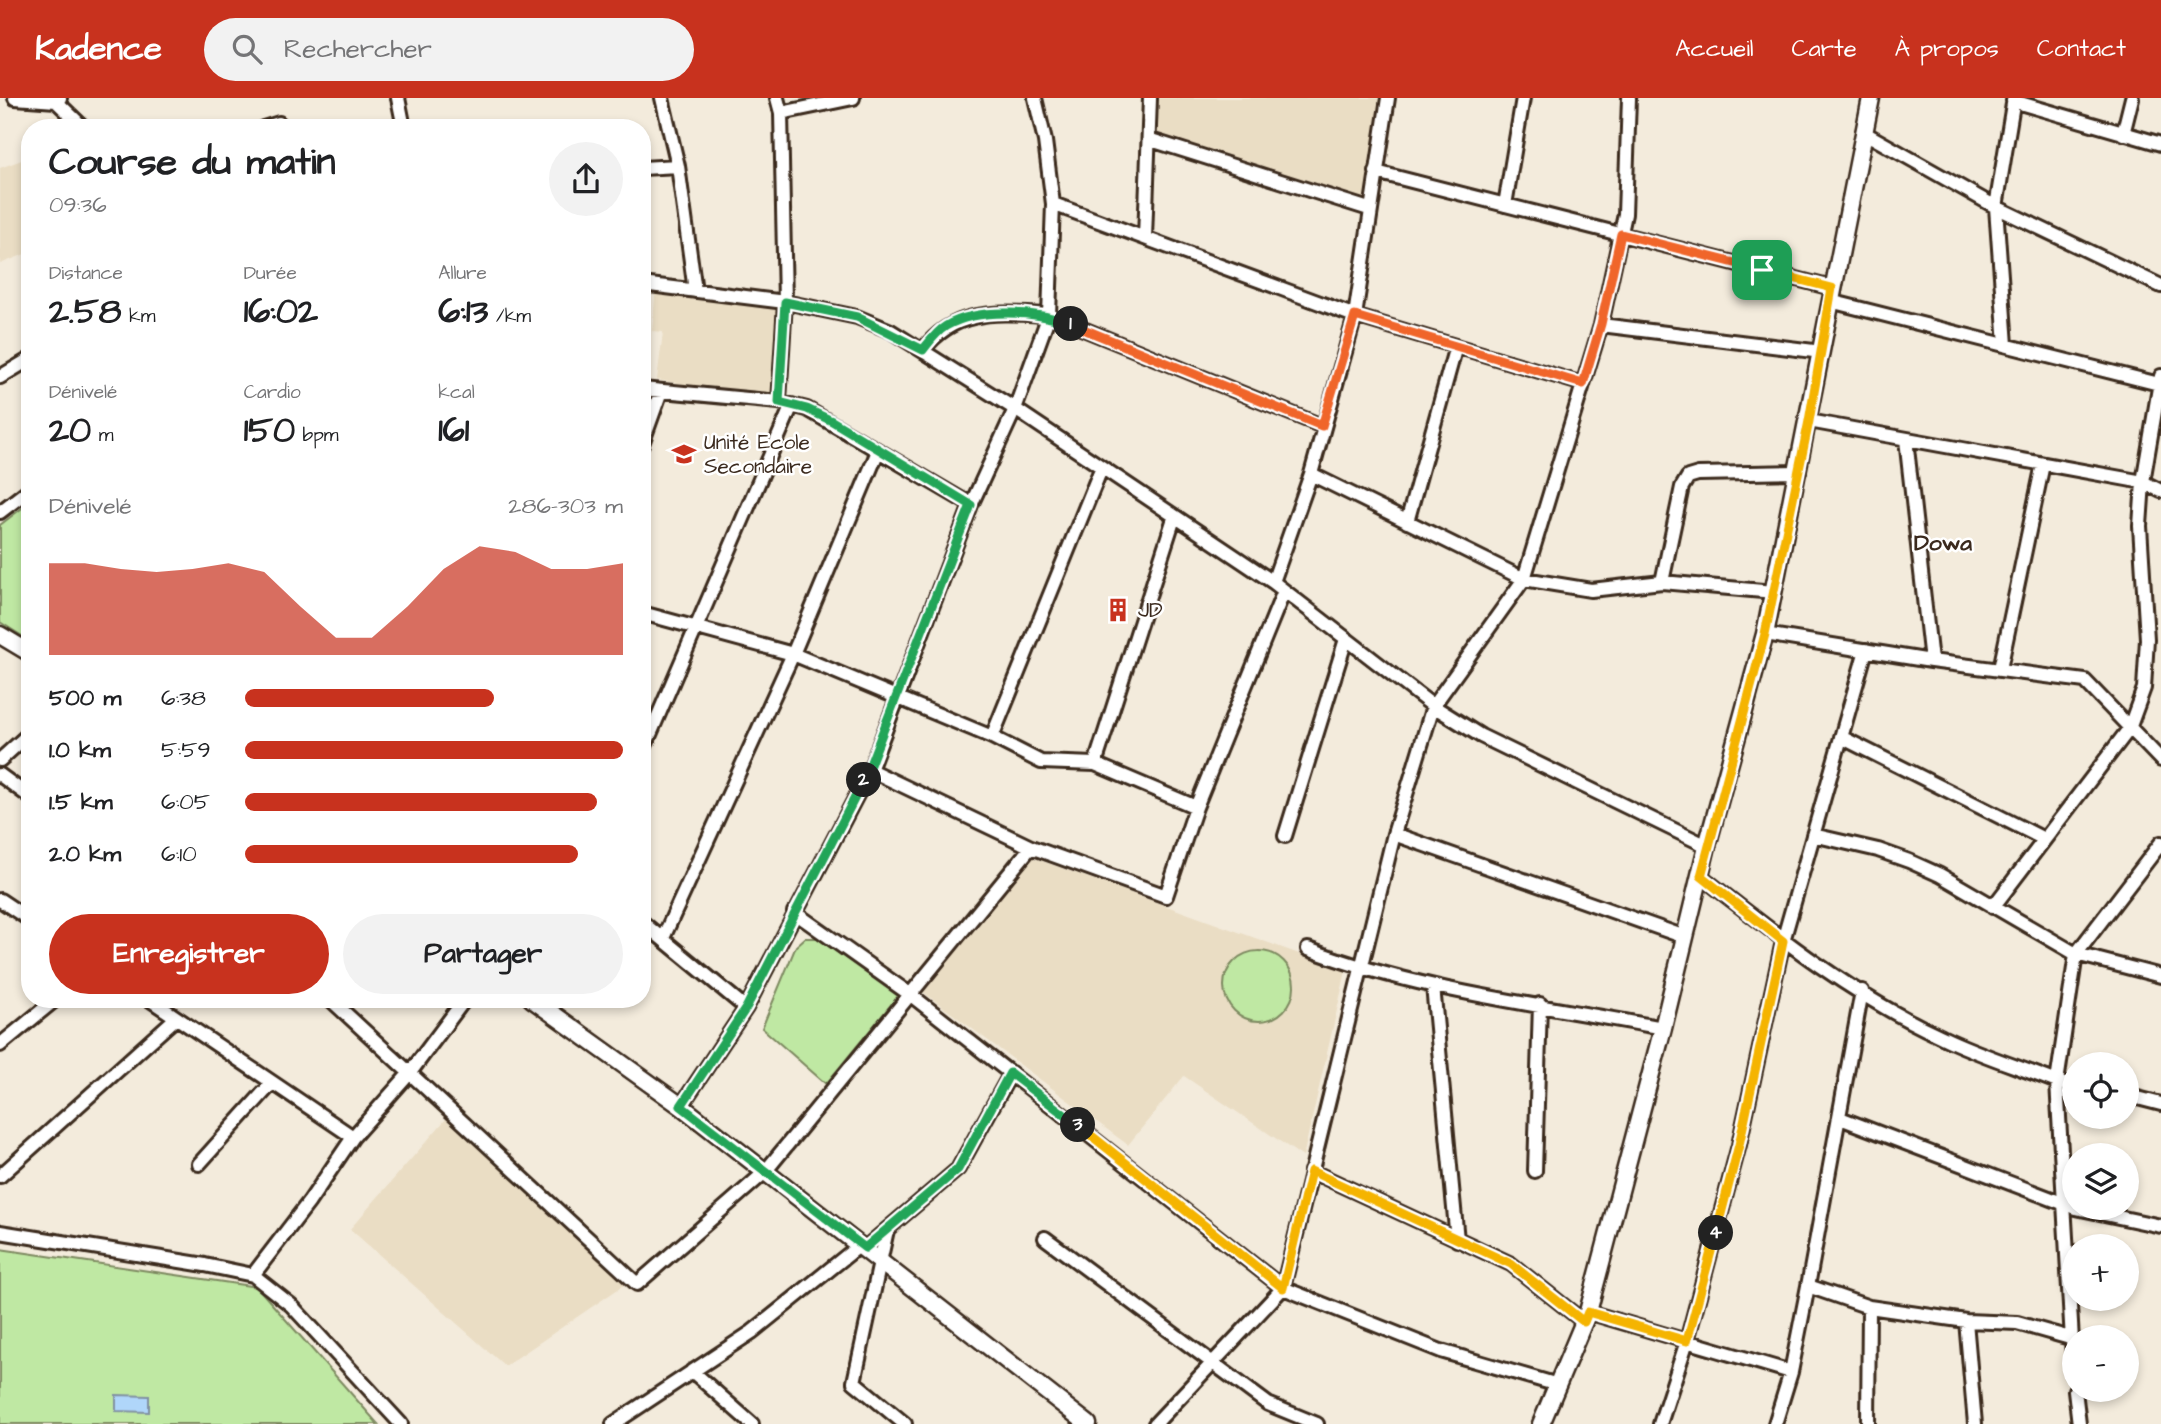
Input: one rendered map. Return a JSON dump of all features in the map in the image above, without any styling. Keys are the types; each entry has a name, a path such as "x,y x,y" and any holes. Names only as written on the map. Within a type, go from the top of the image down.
{"main road":[{"path":"1541,1424 1586,1317 1663,1028 1707,846 1765,634 1871,98"},
{"path":"0,635 21,648"},
{"path":"545,1008 681,1106 1088,1424"}],"street":[{"path":"15,98 58,100 76,119"},
{"path":"398,98 402,119"},
{"path":"662,98 678,166 695,291"},
{"path":"776,98 781,113 785,302 779,402"},
{"path":"781,113 853,98"},
{"path":"681,1106 746,1008 870,770 971,505 1016,409 1049,315 1053,204 1045,141 1035,98"},
{"path":"1145,238 1151,140 1150,98"},
{"path":"1273,582 1311,474 1322,426 1355,316 1388,98"},
{"path":"1506,205 1523,98"},
{"path":"1155,1424 1209,1363 1283,1288 1394,835 1433,706 1524,579 1601,324 1621,234 1628,180 1629,98"},
{"path":"2123,134 2132,98"},
{"path":"2006,345 1996,207 2014,99 2161,144"},
{"path":"1863,132 1996,207 2161,286"},
{"path":"1151,140 1370,209"},
{"path":"651,168 678,166"},
{"path":"1376,172 1621,234 2006,345 2160,380 2143,482 2141,577 2147,639 2146,677 2129,729 1993,907"},
{"path":"1053,204 1355,316 1583,384"},
{"path":"651,285 785,302 857,317 923,350 1016,409 1101,469 1273,582 1433,706 1497,746 1707,846"},
{"path":"923,350 937,332 949,324 1006,313 1049,315 1322,426"},
{"path":"1601,324 1822,352"},
{"path":"1407,522 1456,346"},
{"path":"0,377 21,364"},
{"path":"651,390 792,405 832,421 971,505"},
{"path":"651,419 661,391"},
{"path":"651,732 792,405"},
{"path":"1809,421 2143,482 2161,491"},
{"path":"1906,439 1931,661"},
{"path":"663,938 793,654 878,451"},
{"path":"2000,669 2043,464"},
{"path":"992,737 1101,469"},
{"path":"1662,582 1682,487 1688,477 1698,474 1799,472"},
{"path":"1311,474 1524,579 1591,590 1662,582 1774,592"},
{"path":"0,512 21,496"},
{"path":"1095,764 1174,518"},
{"path":"870,770 1031,847 1166,896 1196,807 1284,591"},
{"path":"651,615 793,654 992,737 1041,762 1095,764 1196,807"},
{"path":"1765,634 1931,661 2085,681 2161,760"},
{"path":"2147,639 2161,637"},
{"path":"1285,836 1346,639"},
{"path":"1660,1424 1687,1341 1739,1145 1783,941 1866,650"},
{"path":"1841,737 2045,839"},
{"path":"0,760 21,741"},
{"path":"0,775 21,790"},
{"path":"1394,835 1685,937"},
{"path":"1813,835 1909,861 1940,875 2076,954 2161,976"},
{"path":"2064,1143 2057,1082 2076,954 2161,843"},
{"path":"339,1008 638,1284 764,1173 1031,847"},
{"path":"1701,876 1783,941 1942,1038 2062,1083"},
{"path":"2,904 21,915"},
{"path":"794,912 911,995 1283,1288 1441,1351 1558,1385"},
{"path":"651,929 746,1008"},
{"path":"1308,949 1361,969 1433,986 1663,1028"},
{"path":"1433,986 1457,1240"},
{"path":"1775,1424 1791,1372 1840,1118 1861,991"},
{"path":"1535,1171 1540,1004"},
{"path":"0,1045 45,1008"},
{"path":"162,1008 353,1138"},
{"path":"253,1275 309,1202 353,1138 409,1074 458,1008"},
{"path":"0,1176 176,1018"},
{"path":"613,1424 752,1332 887,1230 958,1169 1010,1073"},
{"path":"199,1164 272,1083"},
{"path":"2139,1098 2161,1104"},
{"path":"1840,1118 2062,1203"},
{"path":"1311,1171 1511,1264 1586,1317 1687,1341 1791,1372"},
{"path":"2070,1325 2072,1220"},
{"path":"2133,1220 2161,1226"},
{"path":"887,1230 854,1382 905,1424"},
{"path":"0,1232 253,1275 291,1305 401,1424"},
{"path":"1045,1238 1209,1363 1268,1404 1317,1424"},
{"path":"1808,1286 1869,1307 1966,1321 2017,1323 2062,1336"},
{"path":"1868,1424 1869,1307"},
{"path":"1966,1321 1975,1424"},
{"path":"692,1371 752,1424"},
{"path":"2076,1402 2078,1424"}],"shaded area":[{"path":"1156,98 1380,98 1365,201 1156,134"},
{"path":"21,160 21,256 0,264 0,168"},
{"path":"656,288 780,306 776,398 657,380 663,332 652,331"},
{"path":"1031,857 1346,971 1303,1157 1184,1076 1128,1145 923,992"},
{"path":"446,1119 627,1283 505,1366 350,1229"}],"green space":[{"path":"21,509 21,635 0,622 0,525"},
{"path":"805,938 817,938 898,996 826,1084 762,1028 796,946"},
{"path":"1252,951 1266,951 1279,957 1288,966 1294,986 1292,999 1284,1011 1266,1021 1252,1021 1239,1015 1230,1006 1224,993 1224,979 1230,966 1239,957"},
{"path":"0,1249 257,1287 378,1424 0,1424"}],"water":[{"path":"116,1395 149,1396 149,1412 116,1411"}],"place":[{"name":"Unité Ecole Secondaire","path":"684,454"},
{"name":"JD","path":"1118,610"}],"district":[{"name":"Dowa","path":"1943,543"}],"route":[{"path":"1621,234 1762,270 1832,288 1809,421 1765,634 1701,876 1783,941 1739,1145 1687,1341 1588,1312 1584,1322 1511,1264 1311,1171 1283,1288 1010,1073 958,1169 865,1248 764,1173 681,1106 746,1008 870,770 971,505 832,421 807,409 779,402 785,302 875,323 923,350 937,332 949,324 967,319 1006,313 1049,315 1322,426 1355,316 1583,384 1601,324 1621,234"}]}
